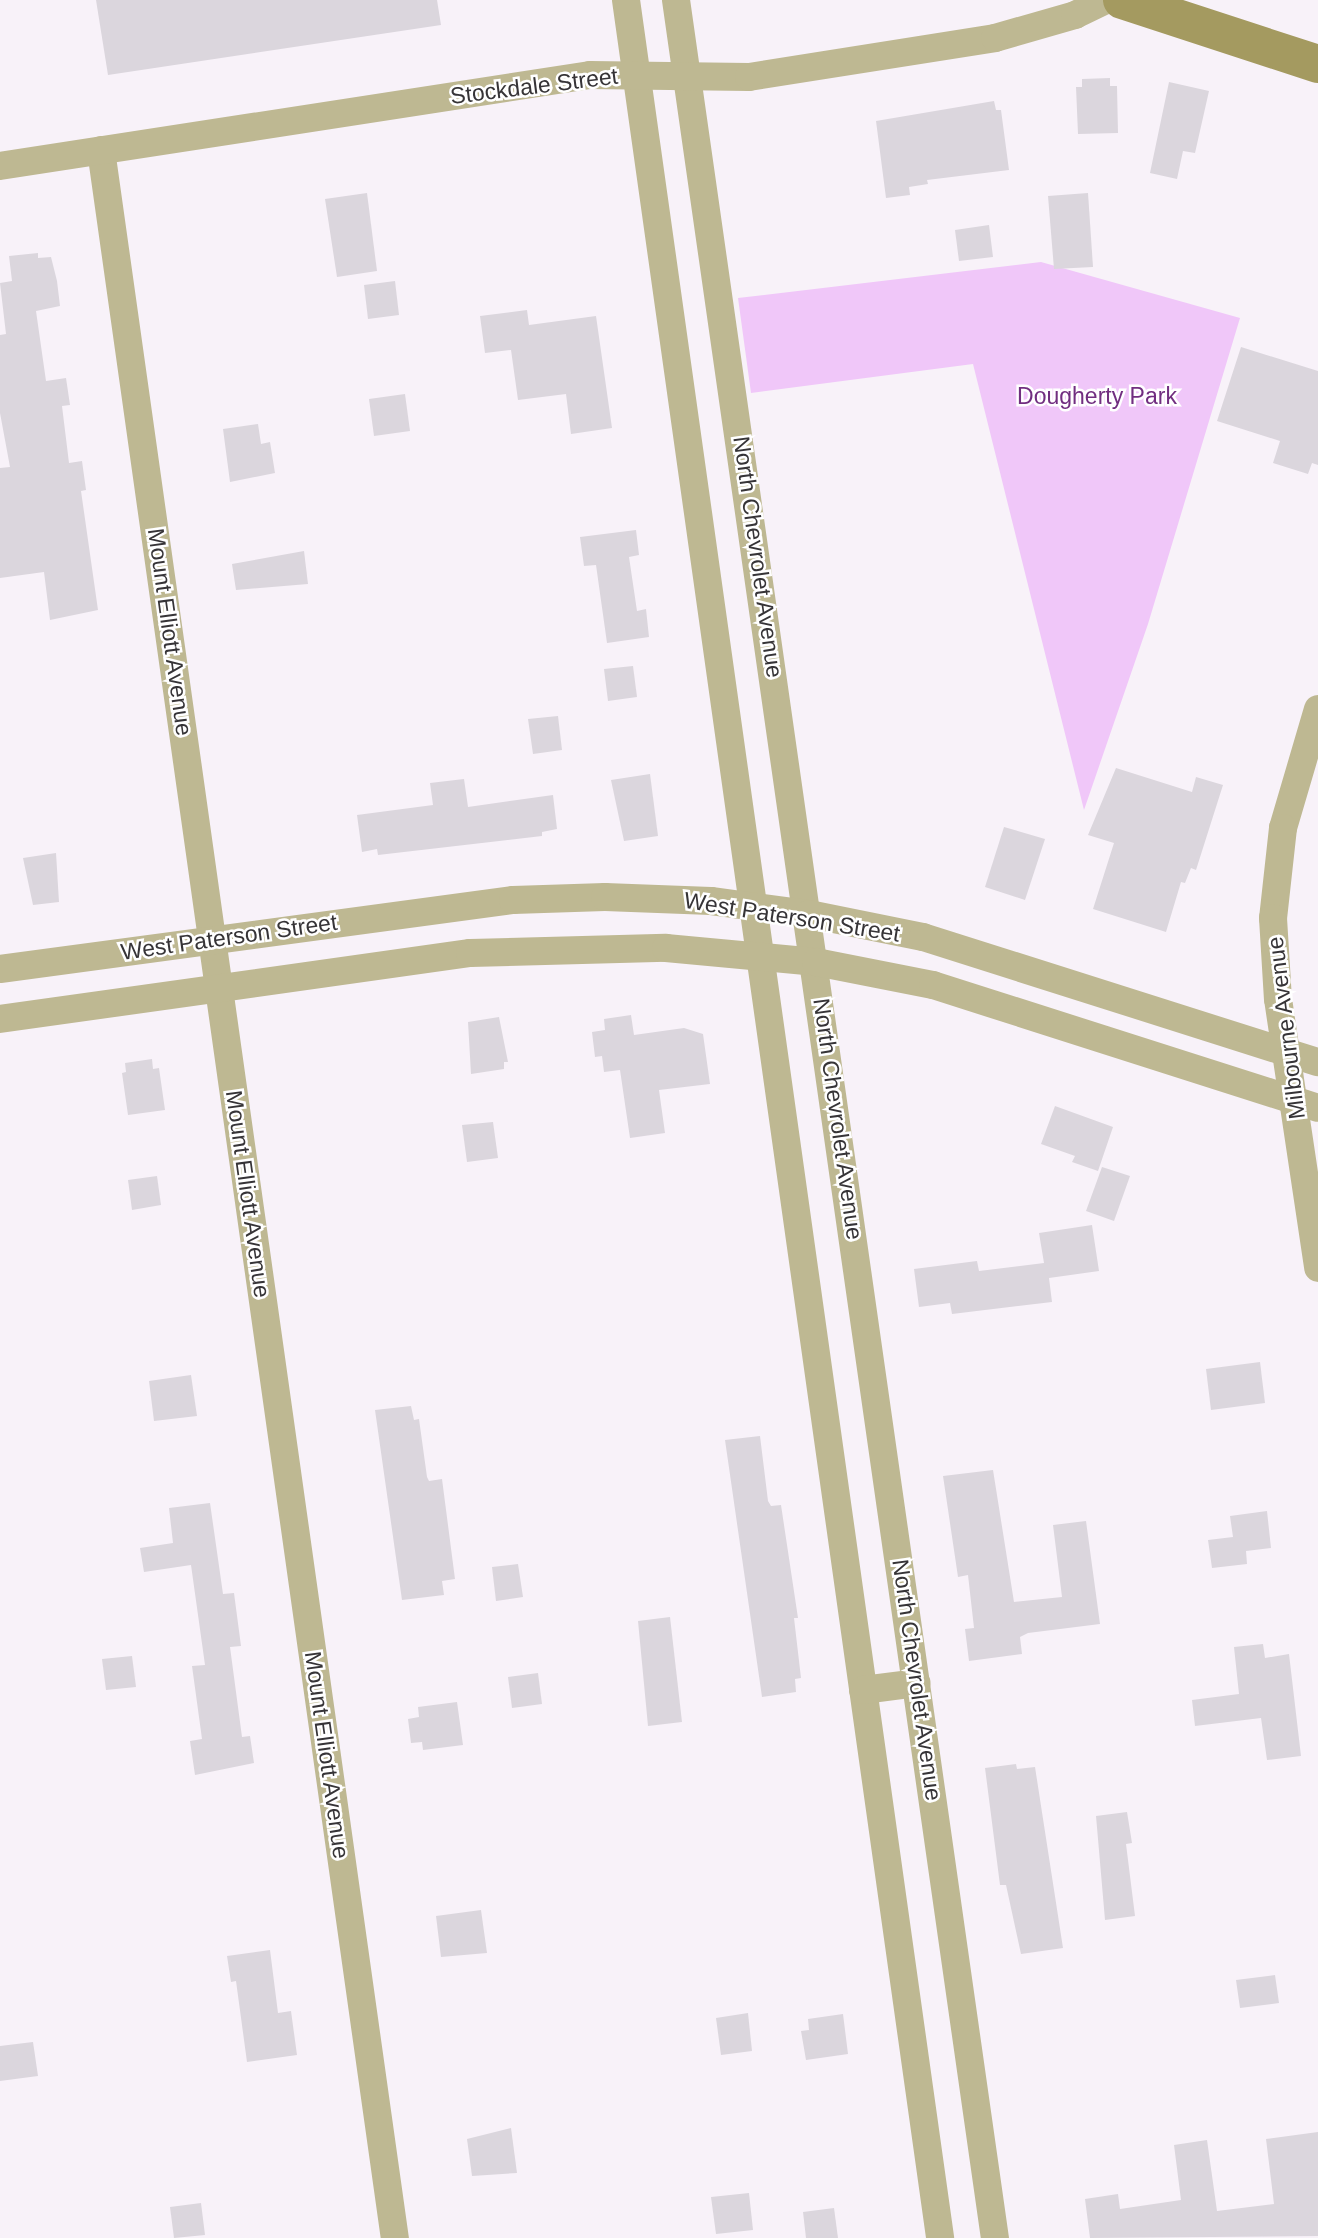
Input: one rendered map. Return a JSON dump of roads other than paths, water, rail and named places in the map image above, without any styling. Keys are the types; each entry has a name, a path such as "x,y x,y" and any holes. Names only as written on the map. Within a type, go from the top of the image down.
{"main road":[{"path":"1122,0 1318,64"}],"street":[{"path":"626,0 940,2238"},
{"name":"North Chevrolet Avenue","path":"676,0 816,962 995,2238"},
{"name":"Stockdale Street","path":"0,166 590,75 749,77 987,39 1075,15 1106,0"},
{"name":"Mount Elliott Avenue","path":"101,150 396,2238"},
{"name":"Milbourne Avenue","path":"1318,709 1287,807 1275,874 1275,968 1286,1052 1306,1104 1318,1268"},
{"name":"West Paterson Street","path":"0,969 513,900 636,897 752,906 809,914 957,947 1318,1062"},
{"name":"West Paterson Street","path":"0,1019 517,949 633,946 816,962 967,994 1306,1104"},
{"path":"863,1690 917,1683"}],"park label":[{"name":"Dougherty Park","path":"1097,396"}]}
